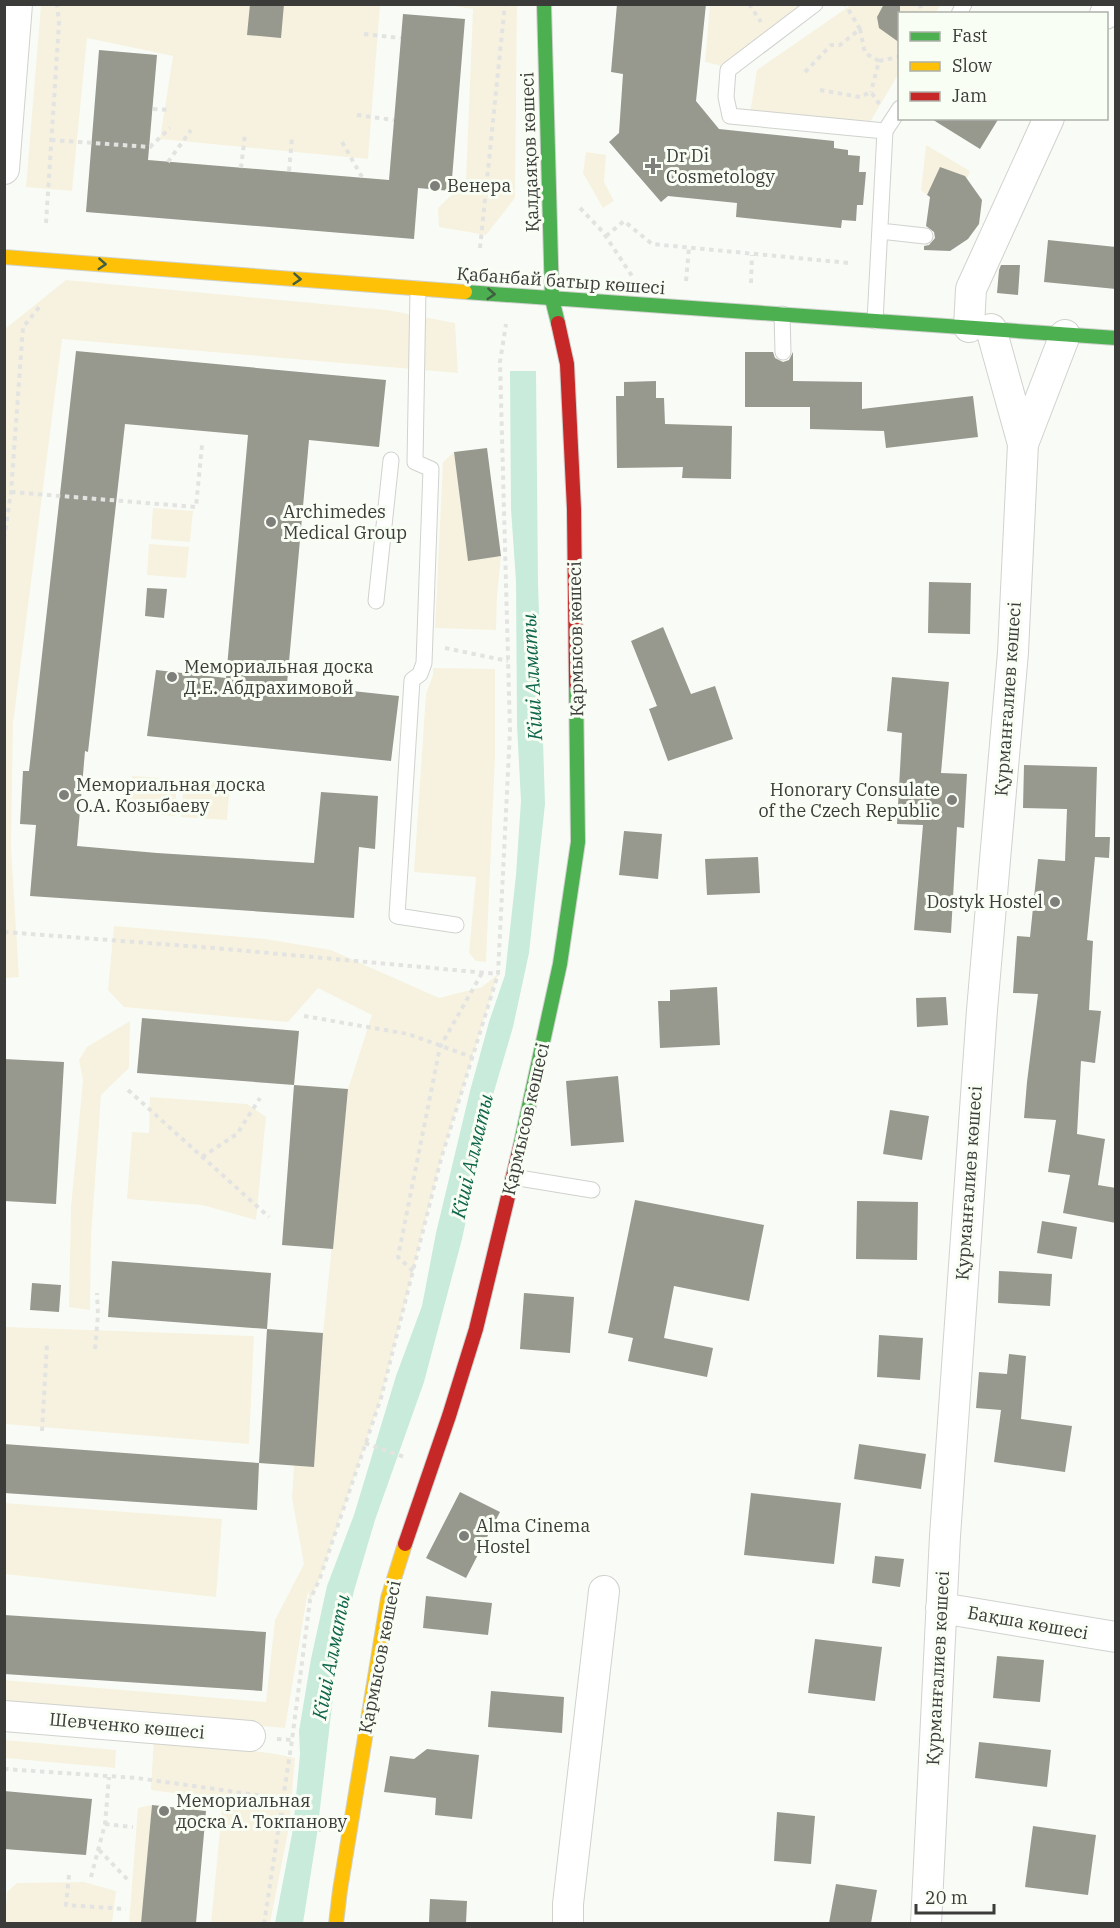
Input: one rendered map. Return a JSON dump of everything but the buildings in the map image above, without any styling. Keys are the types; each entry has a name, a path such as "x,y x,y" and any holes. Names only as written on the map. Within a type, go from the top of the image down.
{"street":[{"path":"4,169 17,4"},
{"name":"Қалдаяқов көшесі","path":"544,4 552,299"},
{"path":"1023,444 980,328 972,289 1048,120"},
{"name":"Қабанбай батыр көшесі","path":"4,257 552,299 1116,338"},
{"name":"Қармысов көшесі","path":"336,1923 388,1598 476,1329 513,1177 560,964 579,842 574,509 567,364 552,299"},
{"path":"1023,444 1065,334"},
{"name":"Қурманғалиев көшесі","path":"926,1923 942,1608 970,1168 1013,652 1023,444"},
{"path":"568,1923 568,1904 604,1592"},
{"name":"Бақша көшесі","path":"942,1608 1116,1637"},
{"name":"Шевченко көшесі","path":"4,1716 250,1736"}],"lane":[{"path":"815,4 728,70 726,97 730,116 893,119 879,231 875,321"},
{"path":"879,231 925,236"},
{"path":"418,289 415,462 431,469 424,663 420,674 412,680 397,916 456,925"},
{"path":"782,314 783,352"},
{"path":"376,602 391,460"},
{"path":"513,1177 592,1190"}],"path":[{"path":"46,223 59,23 57,4"},
{"path":"480,248 505,4"},
{"path":"845,4 860,29 866,53 879,61 898,57"},
{"path":"805,72 831,45 840,45 860,29"},
{"path":"364,34 401,38"},
{"path":"879,61 871,92 893,119"},
{"path":"820,90 860,97 871,92"},
{"path":"153,109 170,110"},
{"path":"357,115 394,120"},
{"path":"51,140 150,147 170,128"},
{"path":"168,162 191,130"},
{"path":"241,168 245,134"},
{"path":"289,171 292,138"},
{"path":"342,142 363,177"},
{"path":"574,202 606,236 628,268"},
{"path":"606,236 624,221 652,244 849,263"},
{"path":"686,288 689,248"},
{"path":"750,293 753,254"},
{"path":"4,539 23,327 40,306"},
{"path":"264,1923 310,1600 320,1578 381,1398 441,1159 498,974 510,731 500,362 506,323"},
{"path":"10,492 196,507 202,445"},
{"path":"424,644 508,662"},
{"path":"4,932 214,948 498,974"},
{"path":"413,1272 398,1257 440,1047 483,973"},
{"path":"304,1016 408,1034 472,1057"},
{"path":"128,1090 269,1217"},
{"path":"202,1156 237,1134 260,1098"},
{"path":"95,1349 97,1293"},
{"path":"42,1431 47,1344"},
{"path":"365,1443 410,1459"},
{"path":"4,1769 136,1778 271,1797 289,1827 321,1830"},
{"path":"91,1876 105,1824 109,1777"},
{"path":"105,1824 133,1827"},
{"path":"98,1849 128,1880"},
{"path":"69,1875 66,1905 126,1909"}],"shaded area":[{"path":"41,5 380,5 368,159 160,139 173,56 87,38 72,191 26,187"},
{"path":"448,5 517,5 515,198 486,235 439,227 438,208 466,181 473,9"},
{"path":"710,5 805,5 723,66 705,62"},
{"path":"851,5 941,5 936,12 898,12 898,75 870,122 750,113 757,70"},
{"path":"926,145 970,171 967,179 940,168 927,195 921,190"},
{"path":"586,152 606,155 604,182 614,201 603,208 583,173"},
{"path":"66,280 387,310 455,323 458,373 62,339 13,724 11,847 19,977 5,978 5,329"},
{"path":"454,452 468,560 501,556 496,630 435,628 443,462"},
{"path":"153,508 193,511 190,542 151,539"},
{"path":"149,544 189,547 186,578 147,575"},
{"path":"433,668 495,669 495,758 486,962 476,961 469,953 476,877 414,872 426,694 433,675"},
{"path":"132,776 177,779 175,816 129,812"},
{"path":"184,780 230,783 227,820 181,817"},
{"path":"114,926 266,939 331,950 439,998 482,987 498,974 441,1159 381,1398 320,1578 310,1600 308,1591 285,1728 5,1704 4,1680 266,1702 275,1620 304,1564 292,1498 294,1465 323,1333 348,1089 372,1015 318,988 288,1022 124,1007 108,990"},
{"path":"130,1021 129,1068 101,1095 91,1238 90,1310 69,1307 71,1207 83,1080 79,1060 87,1047"},
{"path":"150,1097 247,1104 266,1117 256,1220 202,1205 127,1199 132,1132 149,1133"},
{"path":"7,1327 254,1336 249,1444 5,1424 4,1329"},
{"path":"4,1503 222,1519 216,1597 5,1574"},
{"path":"154,1737 295,1758 289,1827 270,1923 211,1923 223,1800 151,1790"},
{"path":"5,1740 116,1750 115,1768 5,1758"},
{"path":"152,1805 141,1923 129,1923 138,1808"},
{"path":"84,1882 116,1891 112,1923 5,1923 7,1892 17,1883"}],"water":[{"name":"Кіші Алматы","path":"510,371 536,371 538,583 545,804 529,953 513,1027 493,1095 462,1239 424,1382 375,1520 354,1591 337,1663 317,1834 303,1923 275,1923 293,1829 300,1754 299,1731 311,1659 327,1586 354,1515 396,1376 422,1306 436,1233 470,1091 505,975 521,801 517,725 516,581 511,509"}],"traffic: fast":[{"path":"544,4 552,299 558,323"},
{"path":"465,292 1116,338"},
{"path":"520,1147 560,964 578,842 576,684"}],"traffic: slow":[{"path":"4,257 465,292"},
{"path":"336,1924 388,1598 405,1544"}],"traffic: jam":[{"path":"558,323 567,364 574,509 576,684"},
{"path":"405,1544 476,1329 520,1147"}],"place":[{"name":"Dr Di Cosmetology","path":"653,166"},
{"name":"Венера","path":"435,186"},
{"name":"Archimedes Medical Group","path":"271,522"},
{"name":"Мемориальная доска Д.Е. Абдрахимовой","path":"172,677"},
{"name":"Мемориальная доска О.А. Козыбаеву","path":"64,795"},
{"name":"Honorary Consulate of the Czech Republic","path":"952,800"},
{"name":"Dostyk Hostel","path":"1055,902"},
{"name":"Alma Cinema Hostel","path":"464,1536"},
{"name":"Мемориальная доска А. Токпанову","path":"164,1811"}]}
